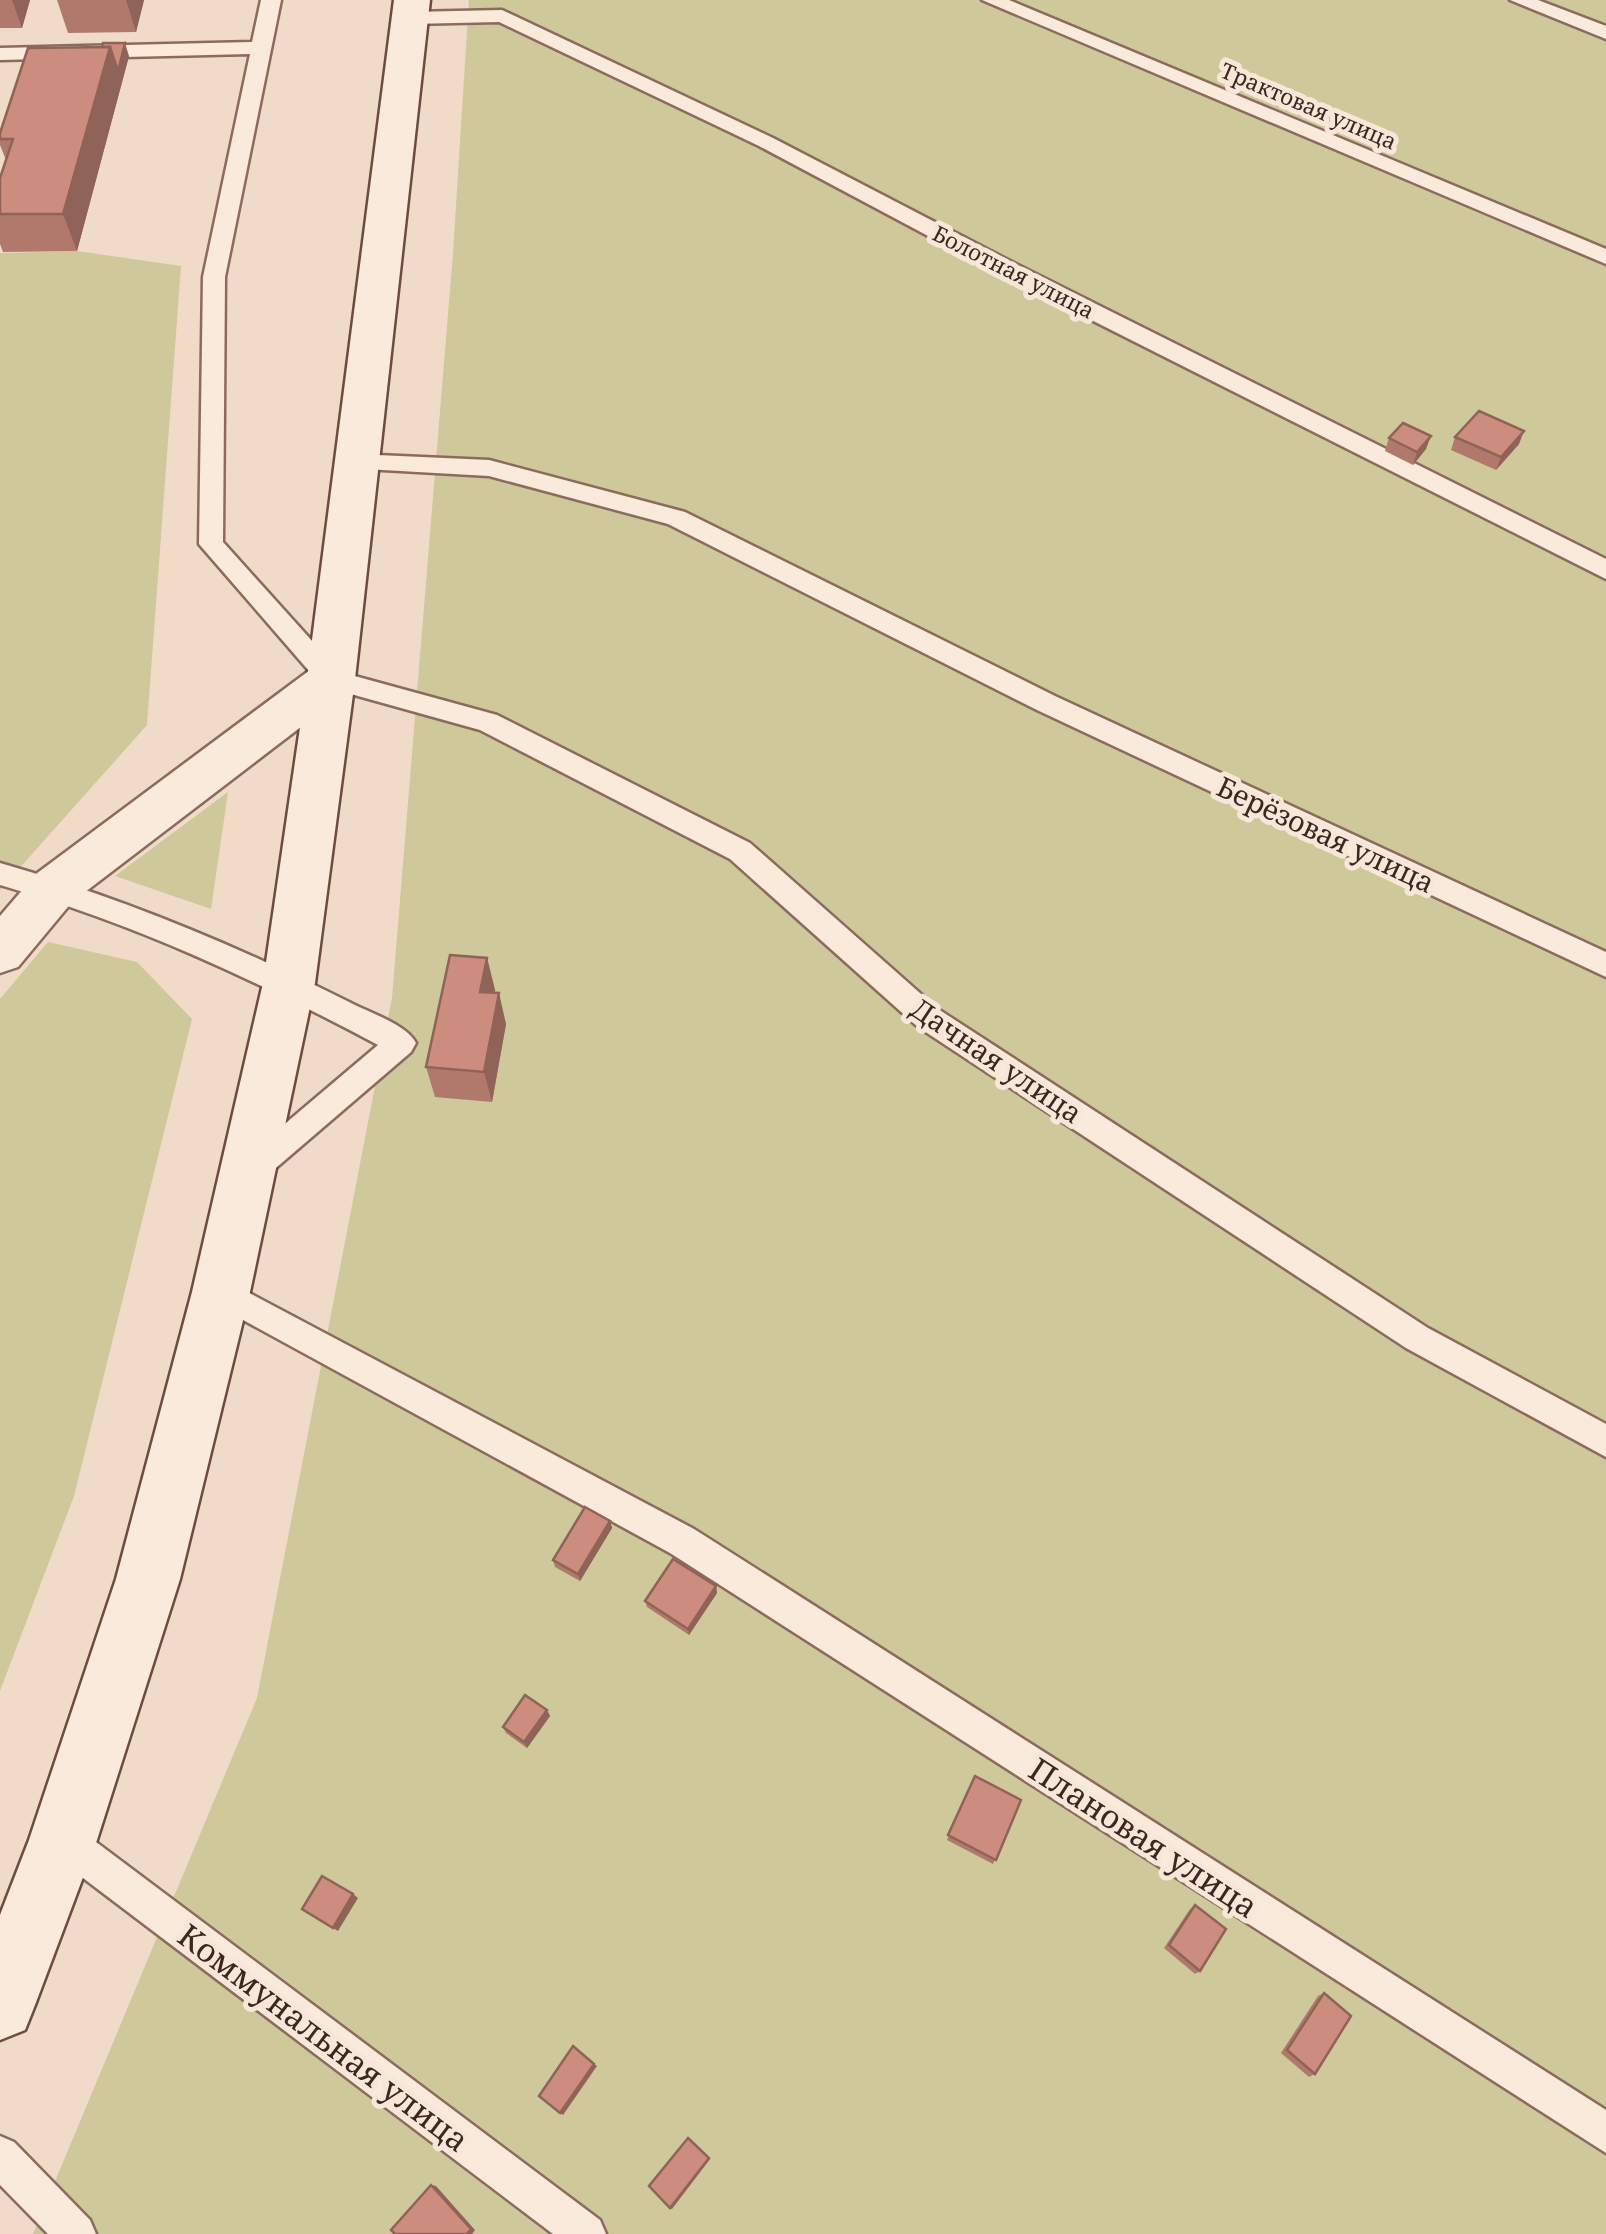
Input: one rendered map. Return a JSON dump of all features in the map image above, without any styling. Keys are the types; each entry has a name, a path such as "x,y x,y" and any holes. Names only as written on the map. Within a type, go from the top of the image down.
{"main road":[{"path":"0,2004 63,1840 148,1579 222,1292 289,983 331,679 412,9"},
{"path":"0,952 54,888 331,679"}],"lane":[{"path":"271,0 214,276 210,544 331,679"},
{"name":"Трактовая улица","path":"992,0 1606,257"},
{"path":"1520,0 1606,33"},
{"name":"Болотная улица","path":"412,9 502,16 766,142 1000,265 1606,570"},
{"path":"0,54 262,48"},
{"name":"Берёзовая улица","path":"355,462 490,468 676,518 1046,703 1606,965"},
{"name":"Дачная улица","path":"331,679 488,722 740,850 928,1018 1418,1338 1606,1441"},
{"path":"0,874 54,888 289,983 401,1044 248,1174"},
{"name":"Плановая улица","path":"222,1292 682,1540 1606,2133"},
{"name":"Коммунальная улица","path":"63,1840 586,2234"},
{"path":"0,2156 76,2234"}],"shaded area":[{"path":"469,0 1606,0 1606,2234 33,2234 257,1698 392,998 453,253"},
{"path":"77,251 181,266 147,725 0,890 0,253"},
{"path":"228,792 211,909 115,876"},
{"path":"48,942 137,962 192,1019 74,1496 0,1691 0,999"}],"building":[{"path":"103,43 125,43 118,71 110,47 102,47"},
{"path":"110,47 63,214 0,214 0,178 13,139 0,139 0,133 28,48"},
{"path":"1479,411 1524,431 1501,457 1455,437"},
{"path":"1403,423 1431,436 1417,452 1389,438"},
{"path":"450,955 487,958 480,992 499,993 484,1072 426,1067"},
{"path":"585,1507 610,1521 578,1574 553,1560"},
{"path":"673,1559 716,1586 688,1629 645,1601"},
{"path":"525,1695 547,1710 524,1742 503,1727"},
{"path":"975,1776 1021,1800 996,1860 948,1835"},
{"path":"322,1876 353,1894 333,1928 302,1909"},
{"path":"1195,1905 1226,1929 1200,1971 1169,1945"},
{"path":"1324,1993 1351,2016 1315,2074 1287,2050"},
{"path":"573,2046 594,2064 560,2113 539,2096"},
{"path":"688,2138 709,2158 670,2208 649,2186"},
{"path":"431,2185 471,2229 467,2234 395,2234 391,2230"}]}
